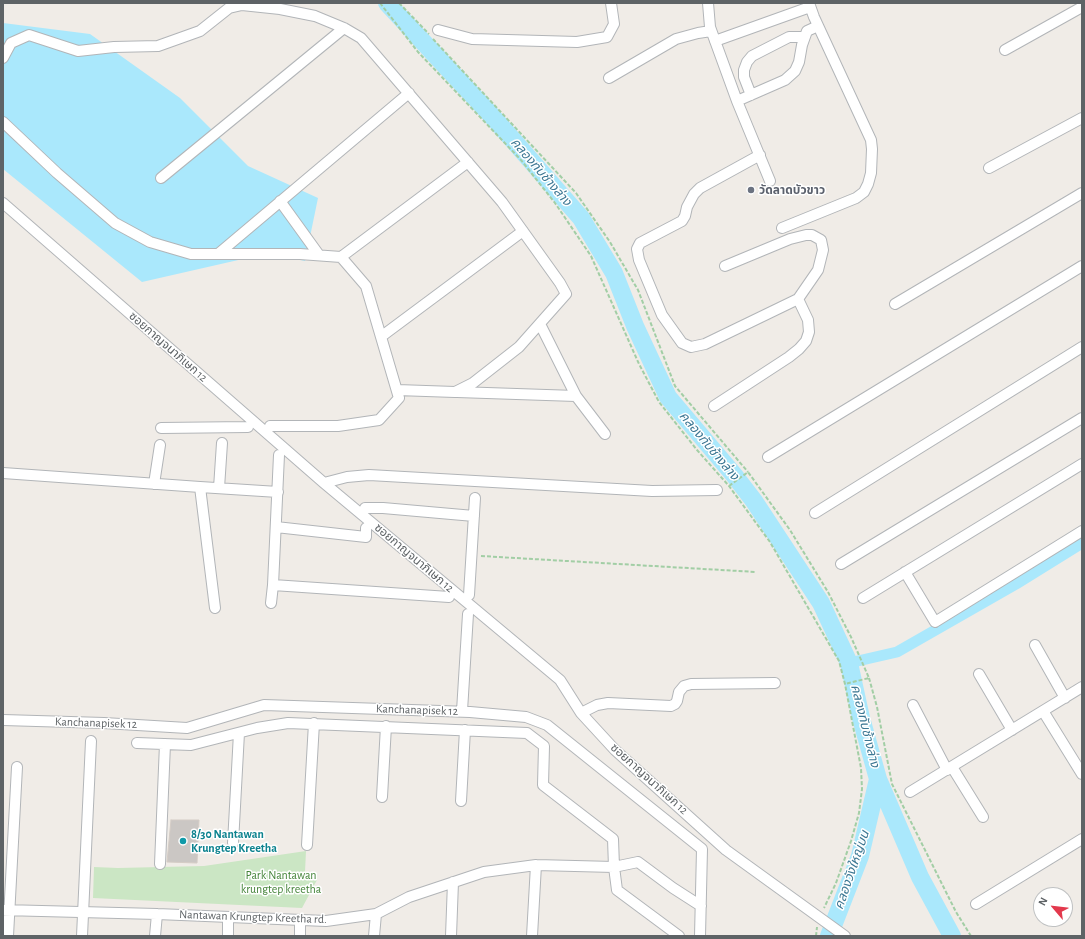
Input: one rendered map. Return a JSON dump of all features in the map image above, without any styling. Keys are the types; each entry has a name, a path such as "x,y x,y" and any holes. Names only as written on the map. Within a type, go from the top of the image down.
{"street":[{"path":"438,30 472,39 578,42 607,37 614,24 611,3"},
{"path":"708,3 713,36 737,101 770,181"},
{"path":"3,58 11,43 29,35 78,51 114,47 158,46 200,31 229,8 242,5 280,9 315,16 344,28 361,38 502,202 560,283 566,294 519,347 473,383 455,392"},
{"path":"609,78 676,39 698,33 713,36 810,5 818,26 871,140 871,173 864,192 856,198 782,228"},
{"path":"1005,50 1082,7"},
{"path":"737,101 785,80 795,71 799,62 804,37 807,31 818,26"},
{"path":"161,178 344,28"},
{"path":"751,95 744,76 746,62 752,56 789,37 804,37"},
{"path":"218,254 409,93"},
{"path":"989,168 1082,118"},
{"path":"3,122 57,173 115,224 150,242 191,254 300,254 341,257 468,162"},
{"path":"725,266 790,239 812,235 821,240 823,250 818,270 798,299 705,344 691,347 682,343 662,315 639,260 637,249 640,243 682,221 694,194 700,188 760,155"},
{"path":"895,304 1082,193"},
{"path":"280,202 319,255"},
{"name":"ซอยกาญจนาภิเษก 12","path":"3,203 324,483 560,680 581,713 615,750 726,850 845,936"},
{"path":"382,336 523,231"},
{"path":"270,426 338,426 379,420 400,398 366,286 341,257"},
{"path":"768,457 1082,266"},
{"path":"714,406 789,357 806,341 809,332 808,320 798,299"},
{"path":"540,324 576,396 605,434"},
{"path":"815,513 1082,346"},
{"path":"397,390 576,396"},
{"path":"841,564 1082,418"},
{"path":"161,428 248,427"},
{"path":"219,488 222,443"},
{"path":"154,484 160,445"},
{"path":"271,603 280,455"},
{"path":"863,598 1082,464"},
{"path":"3,473 200,488 278,492"},
{"path":"324,483 347,476 369,475 652,491 717,490"},
{"path":"200,488 215,608"},
{"path":"469,597 475,498"},
{"path":"365,508 383,508 474,516"},
{"path":"276,527 366,537 366,528"},
{"path":"906,572 935,622 1082,531"},
{"path":"273,585 449,597"},
{"path":"462,712 468,614"},
{"path":"1035,645 1065,698"},
{"path":"978,674 1012,730"},
{"path":"581,713 597,705 608,703 671,706 677,701 679,692 684,686 691,684 775,683"},
{"path":"910,792 1081,689"},
{"name":"Kanchanapisek 12","path":"3,720 104,723 187,728 264,705 462,712 526,717 547,726 702,850 700,936"},
{"path":"913,705 949,769 983,817"},
{"path":"1043,711 1082,774"},
{"path":"137,743 191,745 288,723 527,732 544,746 543,785 613,839 617,890 679,936"},
{"path":"307,845 314,723"},
{"path":"382,797 386,726"},
{"path":"460,801 465,730"},
{"path":"233,843 239,733"},
{"path":"82,936 91,741"},
{"path":"160,864 165,744"},
{"path":"8,936 7,910 17,767"},
{"path":"976,904 1082,839"},
{"name":"Nantawan Krungtep Kreetha rd.","path":"7,910 228,916 326,921 376,914 409,897 484,872 536,865 614,866 638,862 673,888 701,906"},
{"path":"532,936 536,865"},
{"path":"451,936 453,882"},
{"path":"155,936 157,914"},
{"path":"374,936 376,914"},
{"path":"228,916 228,936"},
{"path":"300,920 300,936"}],"path":[{"path":"380,3 418,52 521,160 555,203 591,256 639,364 659,402 697,450 729,486 770,542 839,661 845,684 861,768 862,789 859,813 841,869 828,901 819,917 816,936"},
{"path":"399,3 576,193 610,242 638,290 675,386 748,472 790,530 828,592 851,637 869,678 892,784 956,912 972,936"},
{"path":"729,486 748,472"},
{"path":"472,556 756,572"},
{"path":"845,684 869,678"}],"green space":[{"name":"Park Nantawan krungtep kreetha","path":"306,851 305,872 317,880 302,908 93,898 94,867 118,868 204,866"}],"water":[{"path":"3,23 90,34 180,98 248,166 318,198 305,261 269,253 142,282 3,169"}],"building":[{"name":"8/30 Nantawan Krungtep Kreetha","path":"171,820 199,820 197,863 167,862"}],"waterway":[{"name":"คลองทับช้างล่าง","path":"387,3 492,116 581,218 614,273 635,326 668,397 754,501 821,603 849,663 861,718 878,779 920,877 952,936"},
{"path":"849,663 897,652 1016,584 1082,543"},
{"name":"คลองวังใหญ่บน","path":"829,936 860,856 878,779"}],"place":[{"name":"วัดลาดบัวขาว","path":"751,190"},
{"name":"8/30 Nantawan Krungtep Kreetha","path":"183,841"}]}
